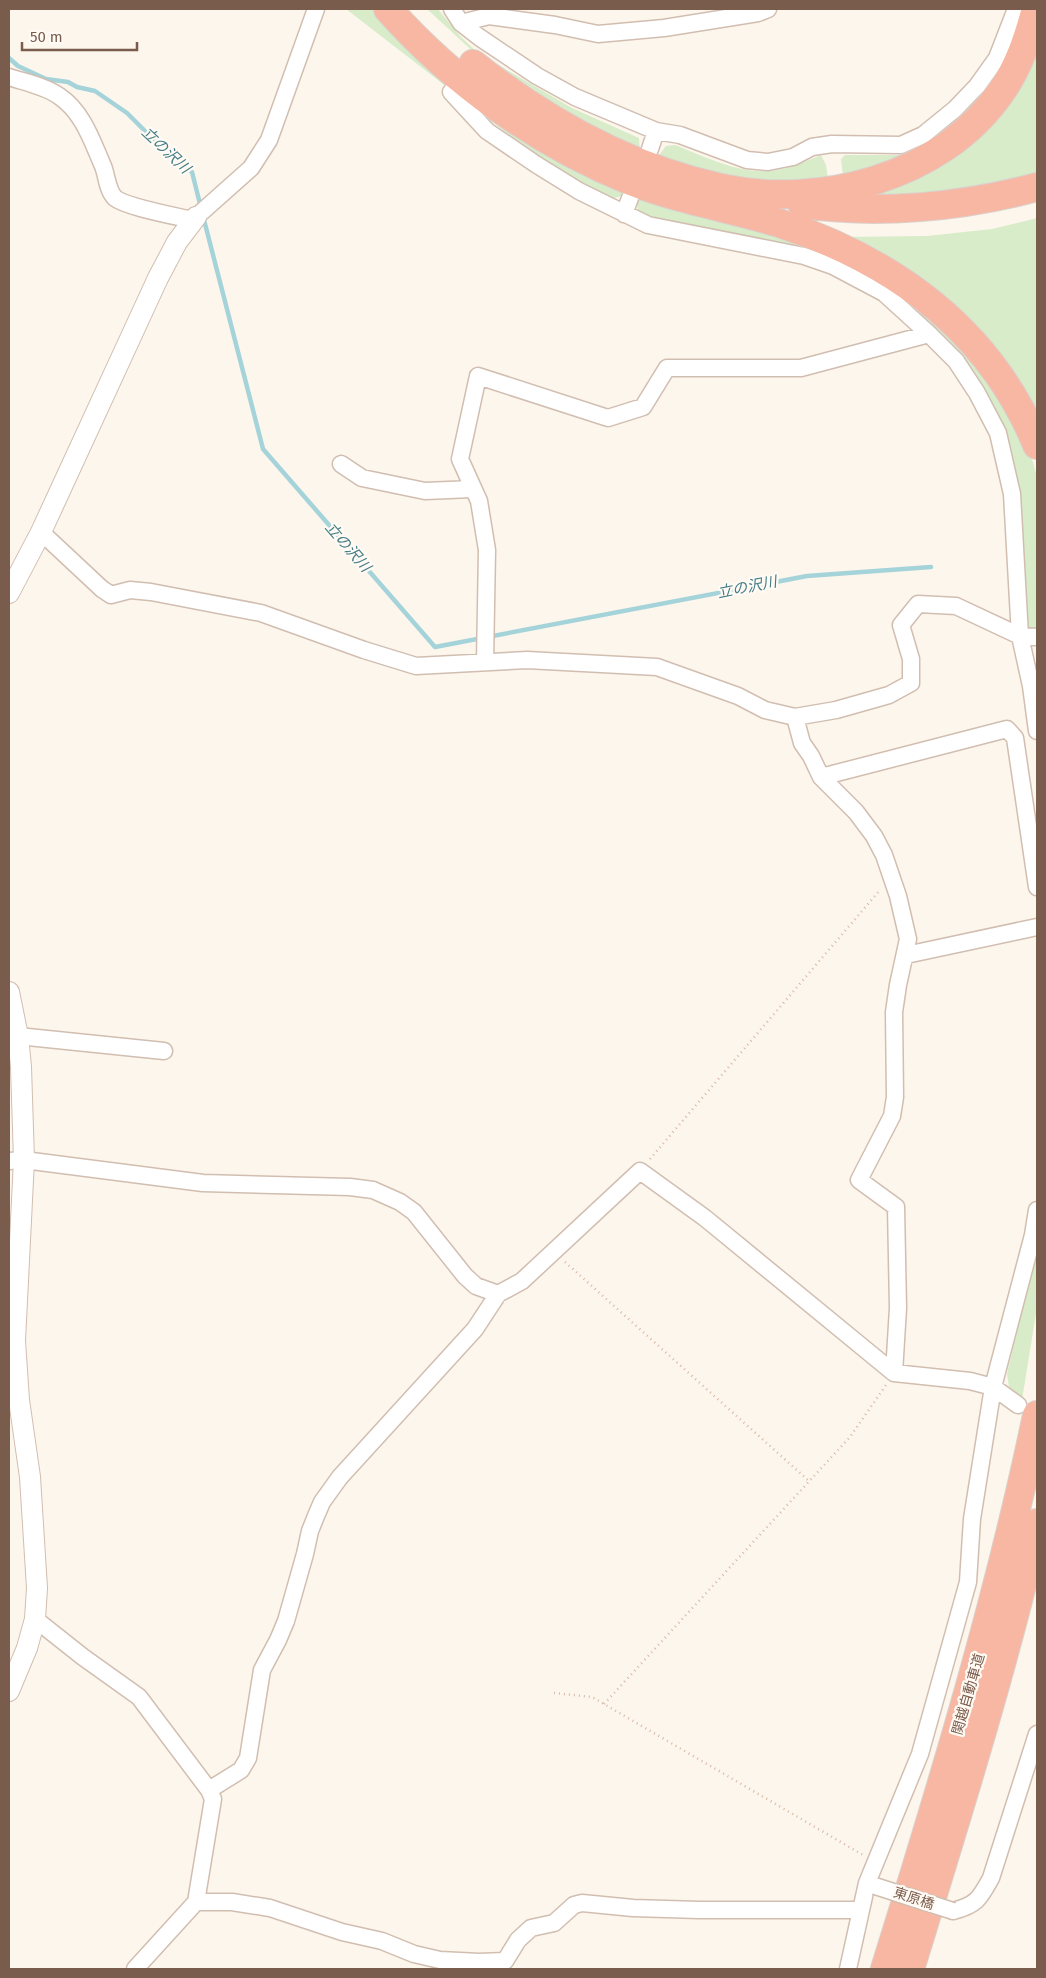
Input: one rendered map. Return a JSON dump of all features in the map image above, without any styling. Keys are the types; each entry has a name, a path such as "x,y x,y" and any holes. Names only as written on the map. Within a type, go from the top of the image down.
{"highway":[{"path":"388,9 420,42 480,94 538,134 600,168 661,192 777,223 841,247 901,280 930,300 978,348 999,376 1021,412 1037,445"},
{"path":"413,9 438,34 480,70 554,120 621,155 654,168 722,188 778,201 807,205 875,208 973,201 1037,187"},
{"path":"722,188 779,194 829,190 882,177 938,153 964,135 1002,92 1017,64 1029,34 1036,9"},
{"path":"736,211 821,223 891,225 986,216 1037,204"},
{"name":"関越自動車道","path":"885,1969 952,1752 1000,1579 1027,1410"},
{"name":"関越自動車道","path":"910,1969 974,1757 1025,1577 1037,1523"}],"street":[{"path":"9,593 41,532 158,278 177,242 194,218 251,168 269,140 316,9"},
{"path":"452,9 461,23 479,37 537,76 575,97 656,131 680,135 747,160 768,162 793,157 812,147 832,144 901,145 923,135 955,109 977,86 997,58 1016,9"},
{"path":"461,23 489,16 607,34 664,28 758,13 768,9"},
{"path":"9,77 57,94 84,122 106,176 110,191 116,199 162,213 194,218"},
{"path":"450,92 487,131 537,166 624,214 648,225 804,256 833,266 884,294 956,361 977,393 998,433 1012,494 1029,636 1037,731"},
{"path":"650,150 656,131"},
{"path":"624,214 630,198"},
{"path":"485,662 487,550 479,501 460,458 478,376 608,418 643,407 667,368 802,368 929,334"},
{"path":"341,464 362,478 425,491 473,489"},
{"path":"41,532 102,589 111,595 130,590 151,592 261,613 364,650 416,666 527,660 657,667 738,696 766,710 796,717 836,710 889,695 911,683 910,659 901,625 918,604 956,606 1029,636"},
{"path":"796,717 802,743 811,756 821,777 856,812 874,836 884,855 908,939 894,1012 895,1097 892,1116 858,1180 896,1207 898,1308 894,1373"},
{"path":"821,777 1007,729 1014,738 1037,887"},
{"path":"906,955 1037,927"},
{"path":"9,992 18,1036 14,1341 19,1400 30,1477 37,1588 36,1619 27,1648 9,1691"},
{"path":"18,1036 164,1051"},
{"path":"16,1161 203,1183 350,1187 373,1190 400,1202 414,1212 465,1276 476,1286 498,1294"},
{"path":"209,1790 241,1770 248,1758 262,1670 286,1621 306,1554 310,1531 322,1502 340,1477 475,1329 498,1294 522,1281 640,1171 705,1218 894,1373 970,1381 994,1387 1027,1410"},
{"path":"848,1969 861,1910 871,1884 875,1862 920,1754 968,1582 972,1519 994,1387 1033,1235 1037,1210"},
{"path":"36,1619 83,1657 139,1697 209,1790 213,1800 196,1902 135,1969"},
{"name":"東原橋","path":"871,1884 953,1911 972,1905 983,1894 991,1878 1037,1734"},
{"path":"196,1902 232,1902 270,1908 342,1932 382,1941 414,1954 440,1960 479,1962 505,1961 518,1940 531,1928 554,1923 574,1905 582,1903 633,1908 699,1910 861,1910"}],"path":[{"path":"640,1171 879,890 896,892"},
{"path":"553,1251 809,1481"},
{"path":"604,1704 850,1437 894,1373"},
{"path":"554,1693 592,1697 875,1862"}],"green space":[{"path":"346,9 375,9 624,190 621,196 609,200 544,162"},
{"path":"427,9 438,9 459,35 478,53 572,108 639,138 640,153 608,138 480,58"},
{"path":"1037,40 1037,176 940,193 843,199 902,183 937,168 970,147 998,120 1009,104"},
{"path":"1003,62 1005,64 968,117 903,159 843,176 841,159 845,155 903,155 928,140 960,117 982,92"},
{"path":"675,145 720,163 745,170 757,171 782,169 821,155 826,165 828,179 755,182 656,159 666,146"},
{"path":"640,195 710,218 789,239 867,271 908,298 939,322 979,363 997,388 1033,462 1037,477 1037,628 1029,629 1024,587 1019,493 1008,451 993,416 973,382 949,350 923,321 862,274 829,258 762,242 651,221 639,214 636,202"},
{"path":"1037,218 1037,415 990,343 945,296 908,270 840,237 927,236 992,229"},
{"path":"1037,1251 1037,1307 1022,1400 1009,1387 1007,1374"}],"waterway":[{"name":"立の沢川","path":"9,58 18,66 46,79 68,82 77,87 95,91 127,113 153,139 192,172 201,208"},
{"name":"立の沢川","path":"203,216 263,449 435,647 807,576 931,567"}]}
